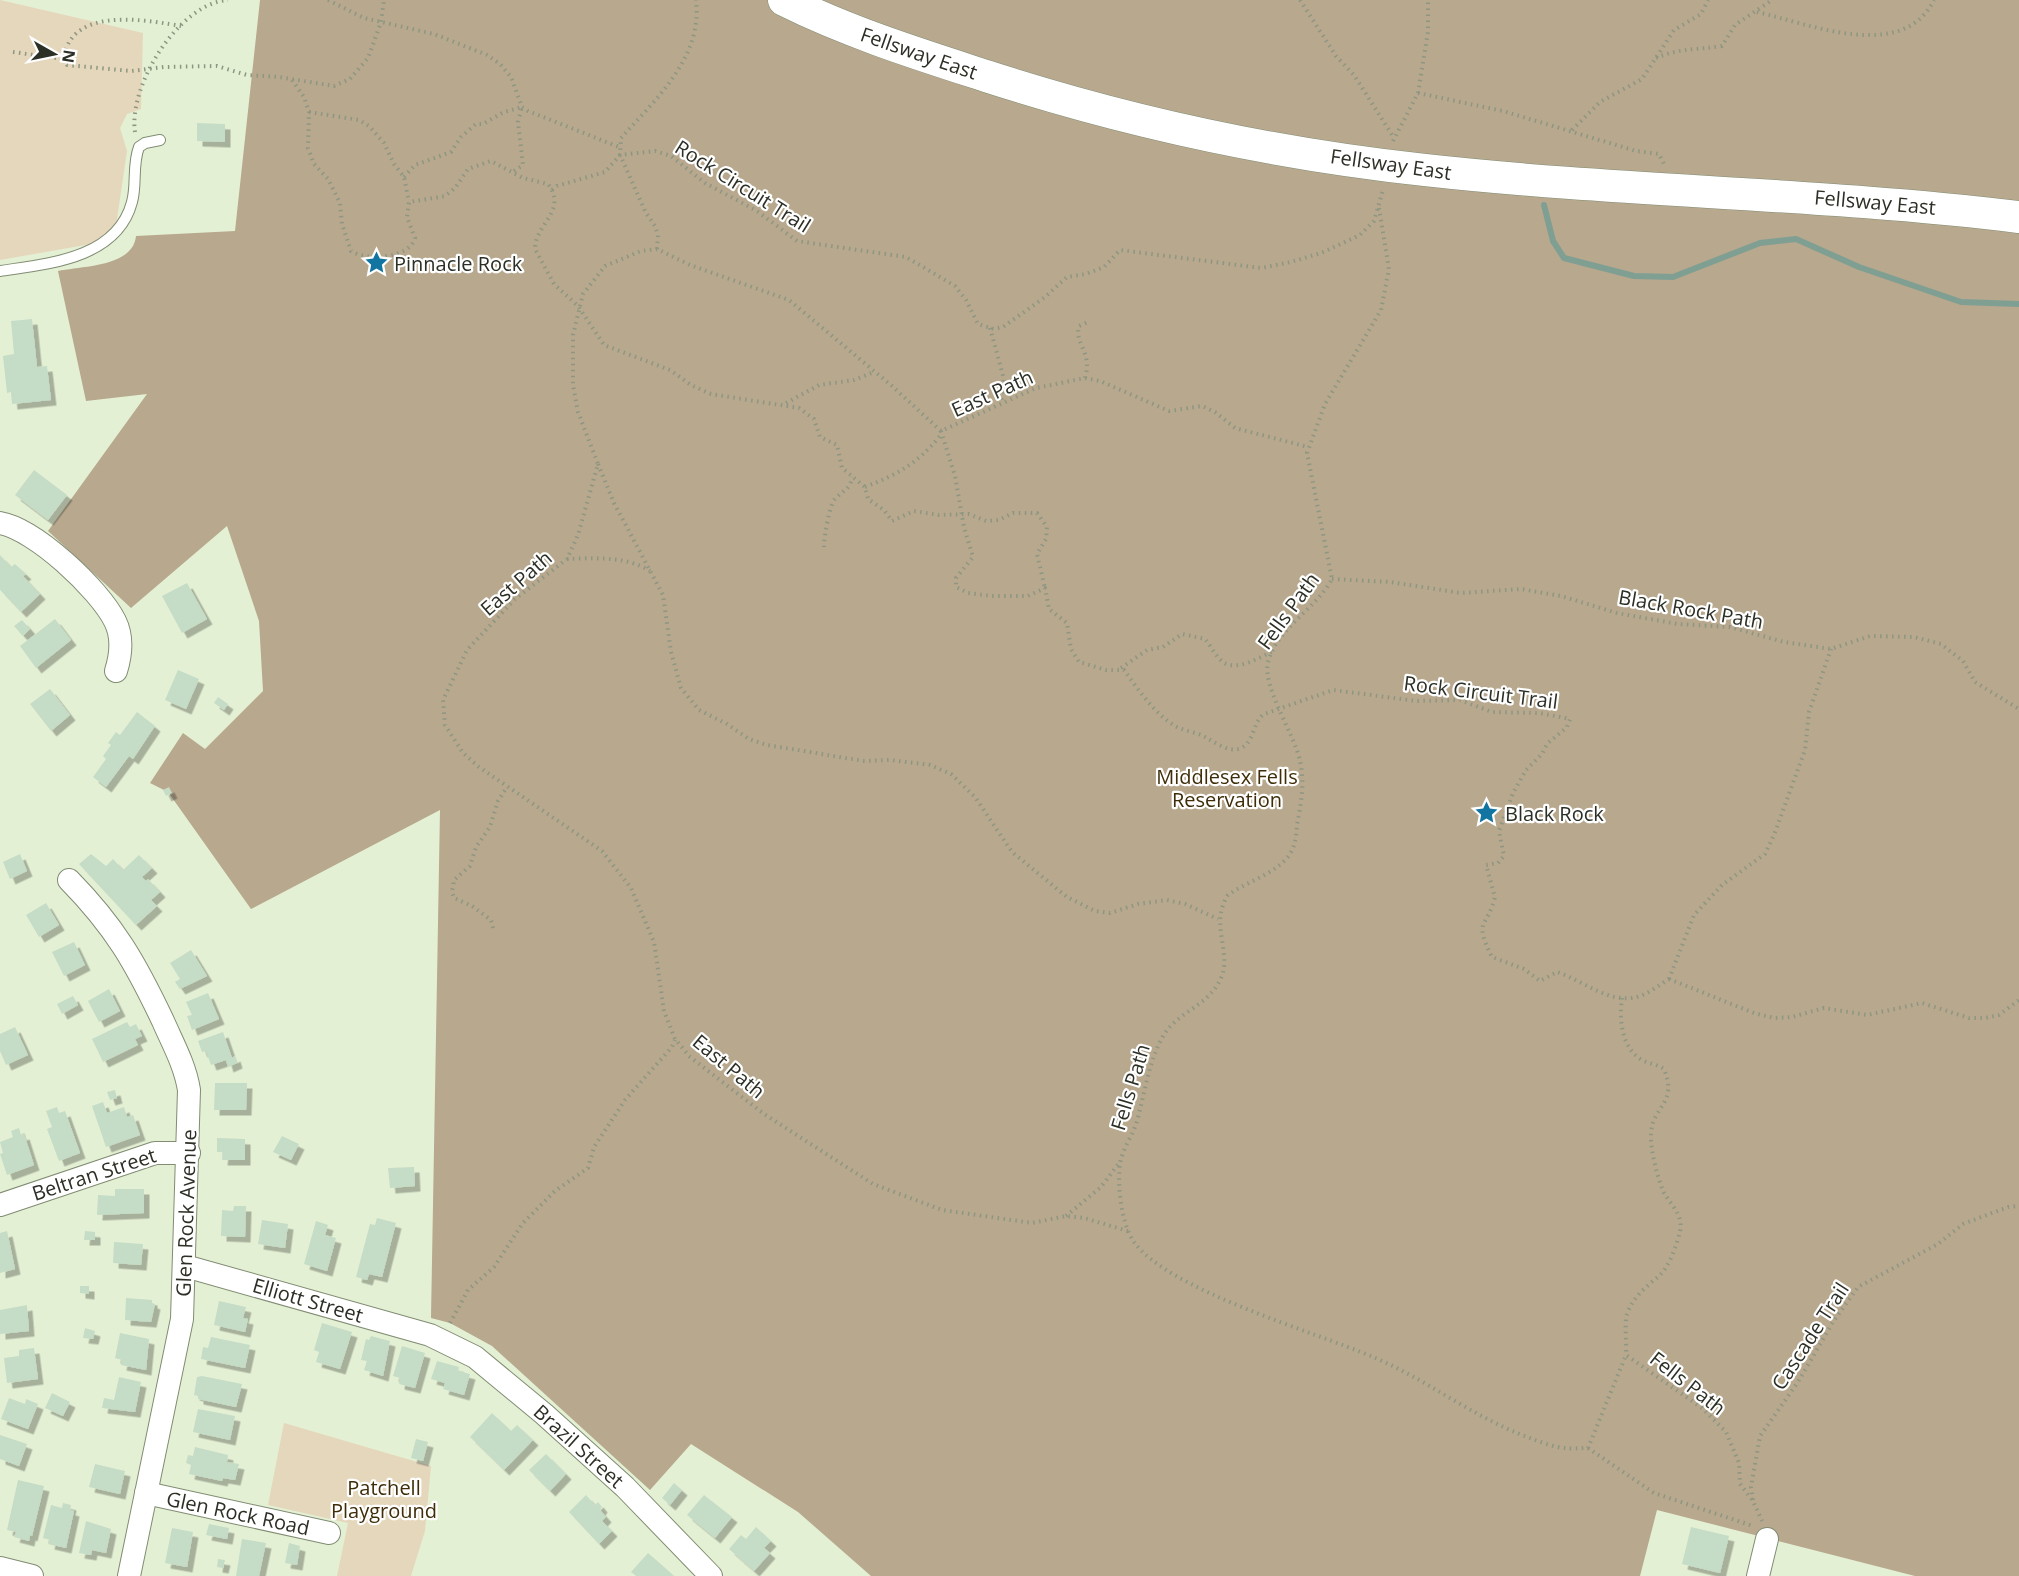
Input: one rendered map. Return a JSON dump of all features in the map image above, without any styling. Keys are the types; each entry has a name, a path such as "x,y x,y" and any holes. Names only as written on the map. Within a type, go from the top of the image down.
{"main road":[{"name":"Fellsway East","path":"784,0 865,34 1036,92 1136,120 1243,142 1436,171 1613,185 1823,197 2019,217"}],"street":[{"path":"0,523 18,528 42,545 103,602 119,634 121,646 116,671"},
{"name":"Glen Rock Avenue","path":"69,880 95,906 128,950 181,1060 189,1090 185,1266 179,1337 129,1576"},
{"name":"Beltran Street","path":"0,1205 155,1153 189,1153"},
{"name":"Elliott Street","path":"185,1266 436,1337"},
{"name":"Brazil Street","path":"436,1337 486,1365 544,1414 625,1487 711,1576"},
{"name":"Glen Rock Road","path":"146,1493 329,1533"},
{"path":"1758,1576 1767,1539"},
{"path":"0,1568 32,1576"}],"lane":[{"path":"0,271 49,266 86,252 109,238 124,222 131,208 139,147 145,142 160,140"}],"path":[{"path":"139,147 134,131 134,108 149,70 162,47 181,26 213,2 228,0"},
{"path":"328,0 381,22 434,34 487,55 500,64 511,77 522,106 518,122 524,165 513,171"},
{"path":"13,52 63,59 67,65 110,70 217,66 247,75 279,77 292,81 334,86 350,79 373,49 381,22 384,0"},
{"path":"696,0 695,33 678,70 621,138 619,147 620,154 658,235 657,249 641,251 605,266 588,285 578,306 573,335 573,385 578,412 614,503 663,595 672,652 681,688 699,711 728,724 749,739 767,745 852,760 890,760 930,765 951,774 975,797 1012,852 1067,897 1095,911 1110,913 1138,904 1167,900 1185,904 1218,919"},
{"path":"1300,0 1336,56 1354,75 1394,138 1418,93 1428,32 1428,0"},
{"path":"1572,130 1600,102 1642,79 1674,30 1701,14 1708,0"},
{"path":"1655,58 1676,49 1699,50 1722,45 1735,26 1772,0"},
{"path":"1757,12 1800,21 1826,31 1859,36 1894,32 1916,21 1934,0"},
{"path":"63,59 72,38 86,27 127,18 181,26"},
{"path":"292,81 304,97 309,112 308,148 314,164 328,179 340,203 342,224 351,251 363,258 395,254 410,247 415,238 407,218 410,202 404,177 394,164 384,143 369,126 359,120 309,112"},
{"path":"1418,93 1503,111 1636,151 1659,154 1664,164"},
{"path":"404,177 415,165 451,152 461,137 476,124 483,124 504,111 522,106 538,116 619,147"},
{"name":"Rock Circuit Trail","path":"620,154 655,152 671,156 705,183 757,211 797,241 906,257 955,286 966,300 978,324 990,328"},
{"path":"552,190 557,186 605,171 620,154"},
{"path":"410,202 445,196 455,188 463,173 482,162 498,162 523,178 548,184 555,196 554,213 540,228 535,249 554,284 578,306 601,341 608,347 629,352 670,370 691,385 711,394 766,405 785,403 819,385 854,380 875,371"},
{"name":"Fells Path","path":"990,328 1003,327 1013,322 1067,277 1086,274 1104,267 1120,250 1215,261 1233,266 1261,268 1275,266 1321,253 1360,235 1374,221 1379,208 1389,269 1381,310 1325,404 1308,447 1308,465 1332,579 1320,597 1299,618 1273,651 1268,663 1268,685 1280,707 1300,760 1302,786 1295,844 1288,858 1274,869 1228,895 1218,919 1224,955 1223,975 1210,995 1181,1015 1162,1037 1149,1070 1137,1124 1120,1162 1121,1190 1128,1231 1150,1260 1186,1281 1265,1316 1376,1358 1438,1390 1483,1419 1515,1433 1564,1448 1588,1448 1626,1355 1702,1408 1726,1432 1739,1463 1740,1484 1760,1514 1767,1539"},
{"name":"East Path","path":"657,249 690,265 789,300 875,371 941,434 1036,388 1085,378"},
{"path":"1090,321 1079,326 1077,332 1087,354 1085,378 1169,411 1207,407 1235,428 1308,447"},
{"path":"990,328 1004,379 1001,404"},
{"path":"785,403 799,408 814,419 820,437 837,445 842,468 865,487 868,499 884,510 892,521 914,511 939,515 969,514 986,521 999,520 1013,513 1030,512 1043,519 1047,536 1037,554 1049,609 1068,623 1071,649 1079,662 1106,670 1121,668 1147,650 1164,647 1182,634 1205,639 1224,664 1249,662 1273,651"},
{"path":"865,487 899,474 927,452 941,434"},
{"path":"941,434 955,476 972,557 956,578 956,587 968,593 991,596 1028,596 1045,588"},
{"name":"East Path","path":"598,464 586,510 567,559 515,599 478,637 457,669 444,700 445,725 463,753 507,787 602,851 631,888 654,942 664,1011 675,1039 690,1057 764,1114 873,1184 942,1210 1032,1223 1066,1216 1084,1218 1128,1231"},
{"path":"824,547 831,509 835,499 849,488 852,476"},
{"path":"567,559 607,559 642,566 651,571"},
{"name":"Black Rock Path","path":"1332,579 1390,582 1461,593 1521,589 1561,596 1617,613 1678,624 1730,627 1784,642 1831,649 1870,636 1914,637 1941,644 1963,662 1975,682 2019,709"},
{"path":"1626,1355 1626,1316 1647,1283 1659,1276 1668,1264 1681,1229 1674,1204 1664,1193 1651,1132 1668,1096 1670,1085 1664,1069 1635,1055 1626,1040 1620,1019 1622,998 1644,995 1669,979 1694,915 1722,885 1765,854 1774,836 1805,750 1809,712 1831,649"},
{"name":"Rock Circuit Trail","path":"1121,668 1164,718 1188,733 1206,737 1230,749 1244,747 1260,717 1280,707 1302,703 1322,692 1333,690 1416,701 1460,700 1492,712 1540,713 1570,719 1567,727 1547,744 1542,754 1526,770 1505,809 1499,831 1504,856 1498,863 1489,863 1485,867 1495,897 1487,913 1482,934 1492,957 1524,969 1540,981 1557,972 1596,991 1622,998"},
{"path":"493,928 491,920 472,906 454,898 452,892 454,880 470,866 476,847 490,826 498,801 507,787"},
{"path":"1669,979 1714,998 1774,1018 1792,1017 1824,1008 1867,1015 1922,1003 1969,1018 1985,1018 1999,1015 2019,1000"},
{"path":"436,1337 468,1290 494,1267 523,1223 555,1191 588,1168 594,1148 625,1100 672,1047 675,1039"},
{"name":"East Path","path":"1066,1216 1101,1186 1120,1162"},
{"name":"Cascade Trail","path":"1753,1501 1751,1487 1760,1436 1858,1287 1938,1244 1963,1224 2008,1207 2019,1206"},
{"path":"1588,1448 1654,1493 1750,1523 1767,1539"}],"green space":[{"path":"0,0 143,33 141,109 127,114 120,128 127,151 116,226 97,243 0,260"},
{"name":"Middlesex Fells Reservation","path":"260,0 2019,0 2019,1576 1915,1576 1657,1510 1640,1576 871,1576 798,1512 691,1444 650,1490 492,1346 450,1323 431,1318 440,810 251,909 168,792 150,783 183,733 205,749 263,691 259,621 227,526 131,608 48,531 147,394 86,401 58,271 92,266 116,259 126,254 133,246 136,236 235,231"},
{"name":"Patchell Playground","path":"284,1423 431,1466 425,1531 411,1576 337,1576 348,1523 268,1505"}],"building":[{"path":"197,123 225,124 225,142 197,141"},
{"path":"32,319 37,367 47,366 51,400 12,404 11,392 7,393 3,356 14,354 11,321"},
{"path":"34,470 67,495 48,520 15,495"},
{"path":"0,555 11,567 15,564 26,574 23,576 40,594 21,612 0,590"},
{"path":"187,583 207,619 182,633 162,596"},
{"path":"55,619 71,640 36,668 20,646"},
{"path":"22,620 30,629 23,636 14,626"},
{"path":"178,670 199,679 186,709 165,700"},
{"path":"50,689 70,715 51,731 30,704"},
{"path":"218,697 228,704 224,710 214,703"},
{"path":"137,712 155,726 133,759 129,756 106,787 93,777 106,759 103,756 111,745 108,743 116,732 120,735"},
{"path":"169,787 172,793 166,796 163,790"},
{"path":"20,854 27,871 10,879 3,862"},
{"path":"91,854 106,866 113,859 123,870 139,855 152,868 142,877 146,881 148,879 160,892 151,900 157,906 136,925 79,864"},
{"path":"46,903 59,925 39,937 26,915"},
{"path":"74,942 85,965 64,976 52,952"},
{"path":"191,950 207,976 180,989 175,982 180,979 170,963"},
{"path":"109,989 120,1011 99,1022 88,1001"},
{"path":"208,993 219,1019 192,1030 187,1016 192,1015 186,1002"},
{"path":"73,996 78,1005 62,1014 57,1004"},
{"path":"127,1022 130,1027 136,1024 142,1036 135,1039 138,1045 103,1062 92,1039"},
{"path":"15,1027 28,1055 6,1065 0,1051 0,1034"},
{"path":"223,1032 232,1058 235,1056 237,1063 228,1067 226,1060 211,1065 206,1051 202,1052 198,1041"},
{"path":"215,1083 247,1083 246,1110 214,1110"},
{"path":"115,1090 117,1098 110,1100 107,1092"},
{"path":"103,1102 107,1113 124,1107 127,1117 133,1115 140,1135 106,1147 92,1106"},
{"path":"57,1107 59,1113 65,1111 80,1153 59,1161 47,1129 52,1127 46,1111"},
{"path":"19,1128 21,1135 24,1134 34,1165 7,1175 0,1154 3,1153 0,1142 13,1137 11,1131"},
{"path":"282,1136 299,1144 291,1160 273,1152"},
{"path":"217,1138 245,1139 245,1160 222,1160 223,1152 217,1152"},
{"path":"414,1167 415,1186 390,1188 388,1168"},
{"path":"115,1189 144,1189 144,1213 97,1215 98,1195 115,1196"},
{"path":"234,1206 246,1206 245,1237 221,1236 222,1210 233,1211"},
{"path":"377,1218 396,1223 382,1277 369,1274 367,1280 356,1277 370,1224 375,1225"},
{"path":"262,1220 288,1224 285,1248 258,1244"},
{"path":"316,1221 328,1225 325,1235 336,1238 327,1271 304,1264"},
{"path":"7,1231 15,1269 0,1273 0,1233"},
{"path":"85,1231 95,1232 95,1240 84,1240"},
{"path":"114,1242 143,1244 141,1265 113,1263"},
{"path":"80,1286 89,1286 89,1294 80,1293"},
{"path":"126,1298 152,1300 155,1304 151,1322 125,1320"},
{"path":"219,1301 246,1307 243,1318 248,1319 245,1332 214,1325"},
{"path":"27,1305 29,1331 0,1334 0,1310"},
{"path":"322,1323 352,1332 340,1369 316,1362 319,1352 314,1350"},
{"path":"85,1328 95,1331 93,1339 83,1338"},
{"path":"120,1333 149,1339 146,1370 121,1365 122,1360 115,1358"},
{"path":"371,1336 390,1341 383,1376 364,1370 367,1361 361,1360 366,1339 369,1340"},
{"path":"211,1337 250,1345 245,1368 201,1359 203,1347 208,1348"},
{"path":"402,1346 425,1353 415,1388 399,1384 400,1378 393,1376"},
{"path":"34,1348 38,1379 7,1383 4,1358 19,1356 19,1350"},
{"path":"437,1361 459,1367 458,1371 470,1374 464,1395 443,1389 445,1383 431,1379"},
{"path":"119,1377 141,1382 135,1412 102,1408 104,1398 114,1400"},
{"path":"197,1377 242,1384 236,1407 198,1399 198,1396 194,1395"},
{"path":"52,1393 70,1402 63,1416 45,1408"},
{"path":"9,1398 25,1404 26,1399 38,1404 28,1429 1,1419"},
{"path":"198,1409 235,1416 230,1440 193,1432"},
{"path":"492,1413 511,1431 517,1425 533,1440 504,1470 470,1437"},
{"path":"0,1435 27,1444 19,1466 0,1459"},
{"path":"416,1439 428,1442 423,1461 411,1458"},
{"path":"195,1447 228,1455 227,1462 239,1464 235,1480 223,1478 222,1481 189,1474 191,1465 186,1463 188,1455 193,1456"},
{"path":"546,1454 566,1474 550,1491 529,1470"},
{"path":"95,1464 125,1471 120,1494 89,1487"},
{"path":"18,1480 44,1486 29,1541 14,1537 16,1532 7,1530"},
{"path":"674,1483 682,1490 670,1505 662,1498"},
{"path":"586,1495 595,1505 598,1502 602,1507 600,1510 606,1517 602,1521 612,1531 599,1544 569,1512"},
{"path":"704,1495 732,1517 715,1538 687,1515"},
{"path":"63,1503 71,1505 70,1510 74,1511 66,1548 49,1544 50,1540 43,1538 51,1505 62,1508"},
{"path":"86,1521 111,1529 106,1553 92,1550 91,1555 79,1553"},
{"path":"209,1524 229,1528 227,1539 206,1535"},
{"path":"756,1527 771,1541 764,1548 770,1553 754,1571 729,1549 741,1535 746,1539"},
{"path":"1691,1527 1729,1536 1720,1573 1682,1564"},
{"path":"172,1528 193,1532 187,1567 165,1563"},
{"path":"242,1539 266,1543 259,1576 236,1576"},
{"path":"289,1543 300,1546 297,1565 285,1563"},
{"path":"648,1553 673,1575 636,1576 631,1572"},
{"path":"218,1559 225,1560 223,1568 217,1567"}],"waterway":[{"path":"1544,205 1553,241 1564,258 1634,276 1673,277 1760,243 1796,239 1859,267 1961,302 2019,304"}],"place":[{"name":"Pinnacle Rock","path":"376,263"},
{"name":"Black Rock","path":"1487,813"}]}
